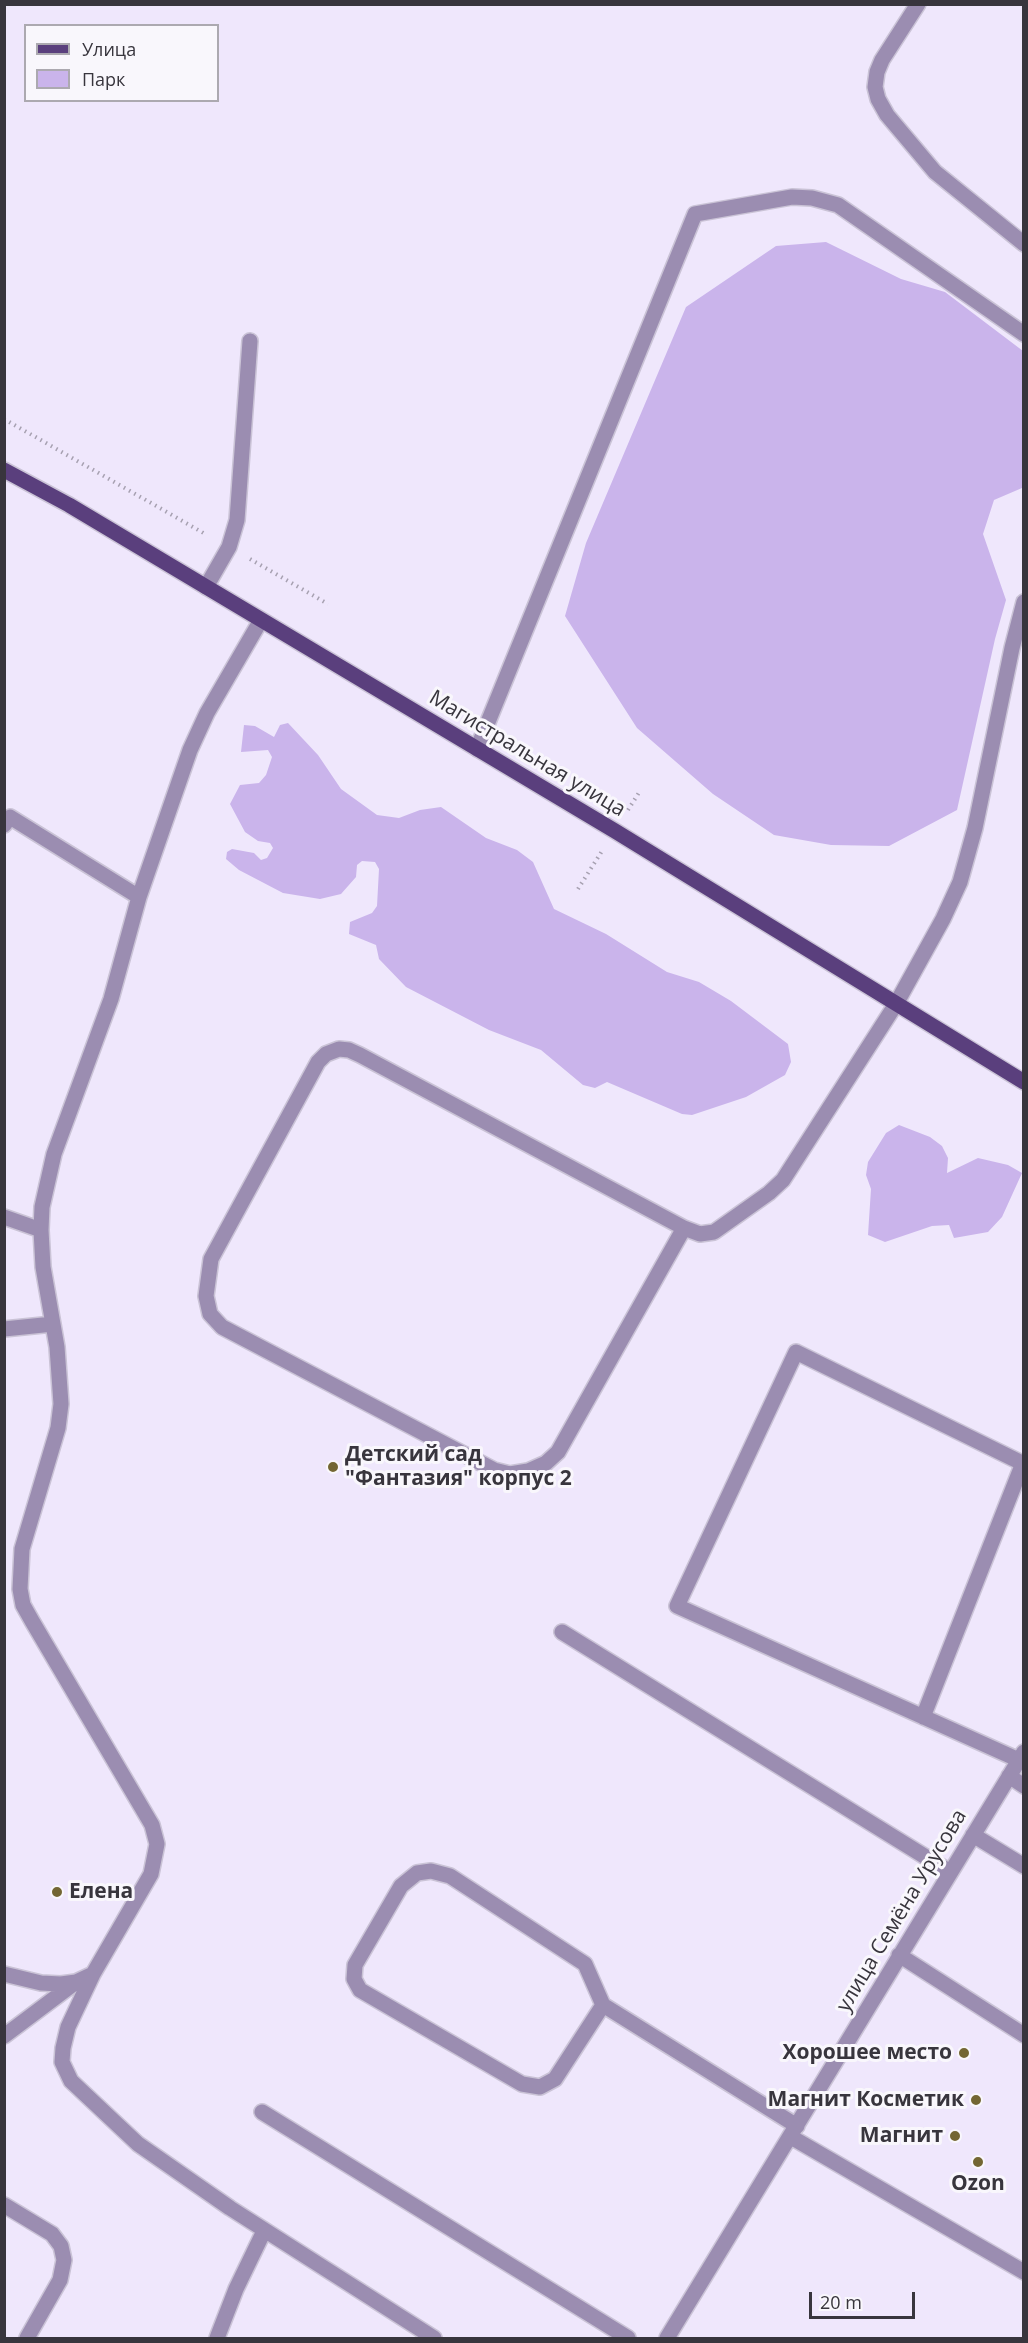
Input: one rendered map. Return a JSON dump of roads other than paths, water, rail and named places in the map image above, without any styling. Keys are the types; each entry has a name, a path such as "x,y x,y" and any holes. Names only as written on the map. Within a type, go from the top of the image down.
{"main road":[{"name":"Магистральная улица","path":"4,470 69,505 477,748 1023,1082"}],"street":[{"path":"918,4 877,72 875,87 878,99 887,115 935,172 1023,244"},
{"path":"477,748 695,214 792,197 812,198 838,205 1023,334"},
{"path":"206,587 228,547 237,520 250,341"},
{"path":"684,1228 558,1452 546,1463 528,1471 510,1474 494,1470 222,1328 210,1314 206,1296 211,1259 318,1062 326,1054 339,1049 360,1055 684,1228 700,1234 714,1232 769,1193 783,1180 896,1004 943,919 960,882 975,828 1023,602"},
{"path":"261,620 218,694 190,750 139,897 111,999 54,1154 42,1207 43,1267 60,1379 58,1428 22,1549 20,1589 28,1613 152,1825 157,1844 151,1874 93,1974 68,2027 62,2062 71,2081 138,2144 264,2231 434,2338"},
{"path":"6,818 139,897"},
{"path":"4,1216 41,1230"},
{"path":"4,1329 53,1324"},
{"path":"923,1718 1023,1464 796,1352 677,1606 923,1718 1021,1756"},
{"path":"562,1632 950,1872"},
{"name":"улица Семёна Урусова","path":"667,2338 1021,1756"},
{"path":"1009,1776 1023,1786"},
{"path":"973,1835 1023,1866"},
{"path":"603,2005 555,2079 540,2086 522,2084 360,1990 354,1979 355,1965 401,1886 417,1873 430,1871 450,1875 585,1964 603,2005 794,2132 1023,2271"},
{"path":"899,1955 1023,2035"},
{"path":"4,1974 41,1983 76,1982"},
{"path":"4,2036 76,1982 93,1974"},
{"path":"262,2112 628,2338"},
{"path":"4,2205 52,2234 61,2246 64,2260 60,2280 27,2338"},
{"path":"217,2338 236,2289 264,2231"}],"place":[{"name":"Детский сад \"Фантазия\" корпус 2","path":"333,1467"},
{"name":"Елена","path":"57,1892"},
{"name":"Хорошее место","path":"964,2053"},
{"name":"Магнит Косметик","path":"976,2100"},
{"name":"Магнит","path":"955,2136"},
{"name":"Ozon","path":"978,2162"}]}
